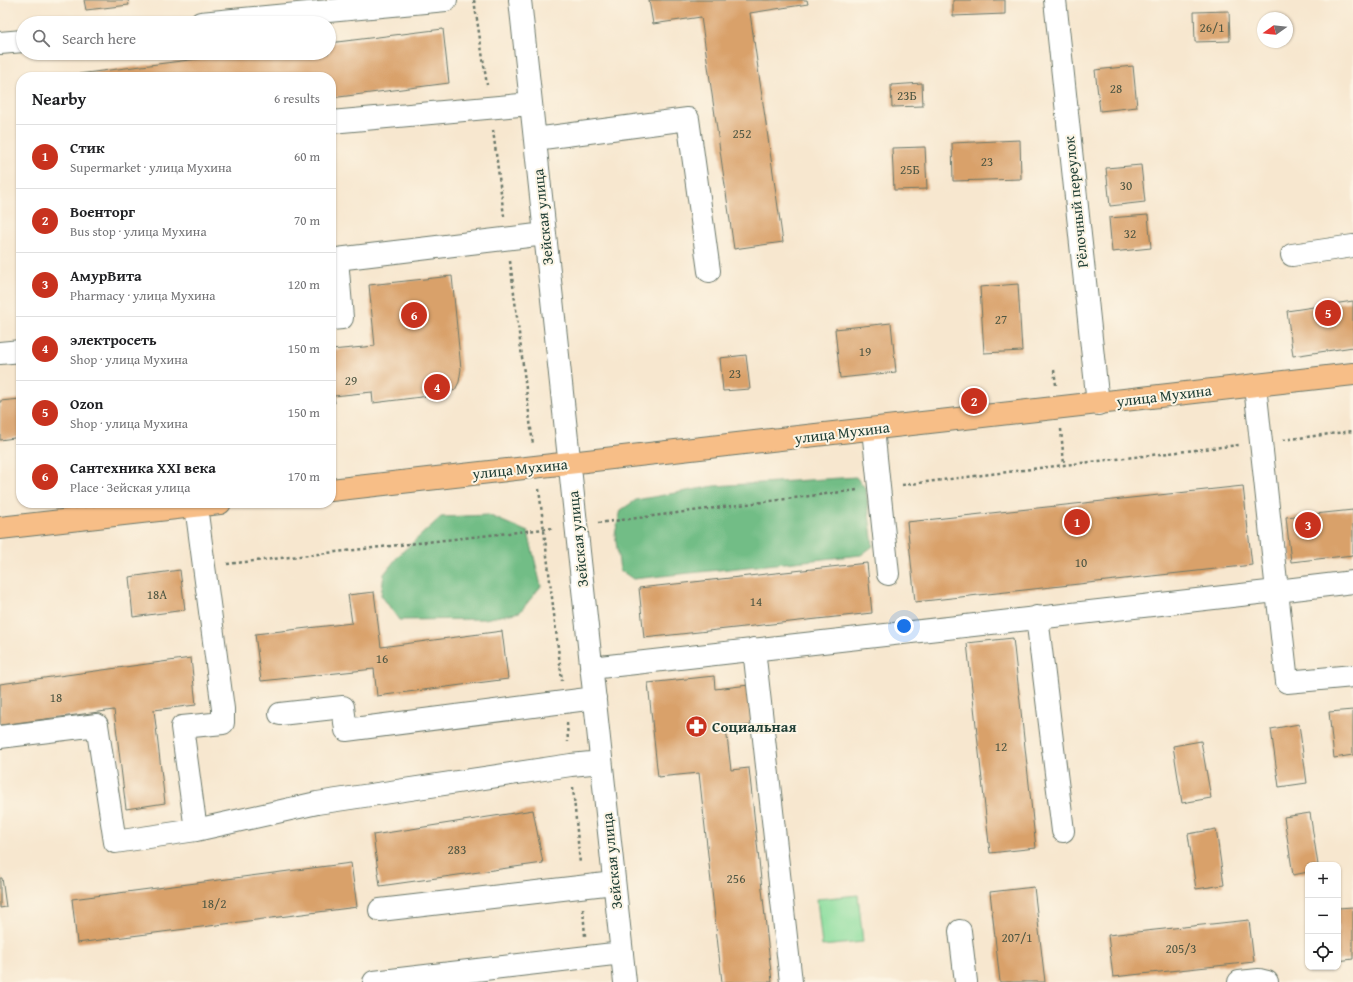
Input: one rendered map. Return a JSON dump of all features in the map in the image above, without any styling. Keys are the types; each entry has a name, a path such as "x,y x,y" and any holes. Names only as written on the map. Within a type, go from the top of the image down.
{"main road":[{"name":"улица Мухина","path":"336,489 1353,374"},
{"path":"0,528 152,508"}],"street":[{"path":"276,16 446,0"},
{"name":"Зейская улица","path":"520,0 625,982"},
{"name":"Рёлочный переулок","path":"1055,0 1098,404"},
{"path":"0,43 16,41"},
{"path":"336,122 531,104"},
{"path":"535,139 688,119 709,271"},
{"path":"336,319 342,318 337,259 545,234"},
{"path":"1292,255 1353,246"},
{"path":"0,353 16,351"},
{"path":"1255,386 1287,682 1353,676"},
{"path":"873,429 888,574"},
{"path":"196,508 223,709 223,723 182,727 196,830"},
{"path":"591,668 1353,582"},
{"path":"1037,617 1063,831"},
{"path":"754,649 791,982"},
{"path":"280,714 343,707 346,730 595,698"},
{"path":"0,737 97,725 115,842 196,830 317,803 571,765 601,762"},
{"path":"380,910 614,883"},
{"path":"960,931 966,982"},
{"path":"374,982 622,953"},
{"path":"1239,982 1258,980 1266,982"}],"path":[{"path":"474,0 490,108 544,529"},
{"path":"204,567 544,529 879,487 1353,431"}],"green space":[{"path":"856,477 866,489 873,546 861,555 633,579 620,570 615,534 621,510 636,500 714,486"},
{"path":"488,515 528,532 541,586 520,612 485,619 399,620 381,595 384,574 399,555 441,517"},
{"path":"858,895 863,942 822,946 817,899"}],"building":[{"path":"84,0 128,0 129,5 86,10"},
{"path":"649,0 807,0 808,4 750,13 783,242 734,249 701,17 653,24"},
{"path":"953,0 1005,0 1005,14 953,16"},
{"path":"1229,11 1230,41 1195,42 1194,12"},
{"path":"443,29 449,83 336,97 336,72 94,72 189,60 336,60 336,42"},
{"path":"1133,66 1137,107 1100,111 1095,70"},
{"path":"922,83 923,106 892,107 891,85"},
{"path":"1020,140 1021,179 953,181 952,143"},
{"path":"925,147 927,189 894,190 892,148"},
{"path":"1141,165 1145,202 1110,206 1106,168"},
{"path":"1148,215 1151,248 1112,252 1109,218"},
{"path":"452,276 461,369 459,382 455,390 445,394 373,403 372,392 336,396 336,350 375,346 369,285"},
{"path":"1018,284 1022,351 984,353 980,287"},
{"path":"1353,301 1353,347 1293,356 1287,311"},
{"path":"891,323 896,372 840,378 835,329"},
{"path":"746,355 750,389 723,391 720,358"},
{"path":"16,399 16,438 0,440 0,401"},
{"path":"1243,486 1252,565 915,602 907,522"},
{"path":"1353,510 1353,555 1291,562 1286,517"},
{"path":"867,563 872,613 644,638 639,588"},
{"path":"180,570 185,610 133,617 129,577"},
{"path":"374,592 381,647 502,631 508,679 377,696 374,669 261,681 255,634 352,623 348,595"},
{"path":"1013,638 1036,848 990,853 967,643"},
{"path":"191,658 196,705 154,710 165,803 126,809 114,710 0,725 0,684"},
{"path":"714,676 715,689 749,685 754,725 726,728 731,770 749,768 772,982 722,982 699,773 658,777 648,683"},
{"path":"1353,710 1353,755 1334,758 1329,712"},
{"path":"1299,724 1307,783 1279,787 1271,729"},
{"path":"1201,741 1211,798 1182,803 1173,746"},
{"path":"533,810 543,863 380,886 373,835"},
{"path":"1310,813 1318,862 1305,862 1305,873 1293,875 1284,817"},
{"path":"1216,829 1224,885 1196,889 1188,834"},
{"path":"351,863 357,907 77,943 72,899"},
{"path":"0,878 2,878 6,907 0,908"},
{"path":"1034,887 1045,982 1000,982 990,892"},
{"path":"1353,907 1353,959 1341,961 1341,934 1341,908"},
{"path":"1249,920 1254,962 1113,977 1108,935"}],"place":[{"name":"Ozon","path":"1328,313"},
{"name":"Сантехника XXI века","path":"414,315"},
{"name":"электросеть","path":"437,387"},
{"name":"Военторг","path":"974,401"},
{"name":"Стик","path":"1077,522"},
{"name":"АмурВита","path":"1308,525"},
{"name":"Социальная","path":"696,727"}]}
